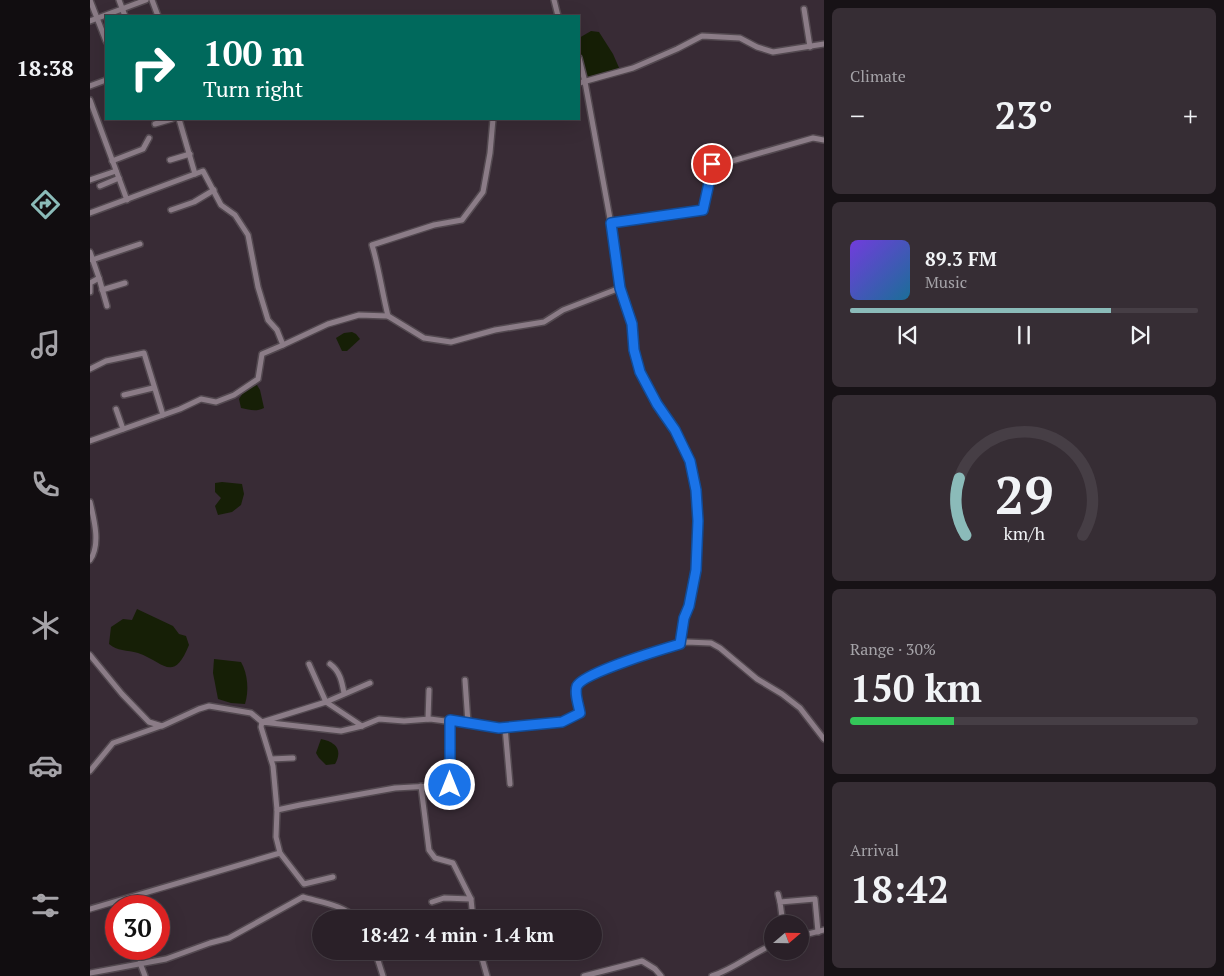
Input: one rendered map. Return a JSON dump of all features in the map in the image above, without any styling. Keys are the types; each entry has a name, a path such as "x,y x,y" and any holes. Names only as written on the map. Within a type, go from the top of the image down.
{"street":[{"path":"90,0 105,39"},
{"path":"120,0 125,15"},
{"path":"105,15 146,0"},
{"path":"152,0 158,15"},
{"path":"554,0 558,15"},
{"path":"804,9 810,47"},
{"path":"90,20 105,15"},
{"path":"580,83 633,68 702,36 740,38 757,47 773,52 824,44"},
{"path":"580,62 611,223 620,288 632,324 634,350 640,372 657,404 675,430 690,461 696,490 698,521 696,570 689,606 684,618 680,644"},
{"path":"90,84 105,80"},
{"path":"90,100 127,200"},
{"path":"155,124 169,120"},
{"path":"179,120 196,174"},
{"path":"388,316 372,245 434,225 462,220 483,192 490,153 492,120"},
{"path":"112,161 143,149 149,138"},
{"path":"611,223 703,210 709,183 709,168 712,164 718,165 813,138 824,140"},
{"path":"170,160 190,154"},
{"path":"90,180 116,171"},
{"path":"90,213 203,172 214,190 220,205 235,215 248,235 258,287 268,320 277,330 283,345"},
{"path":"100,186 119,178"},
{"path":"171,210 194,202 214,190"},
{"path":"92,260 140,244"},
{"path":"90,252 107,306"},
{"path":"90,272 96,270"},
{"path":"90,292 90,283 99,278"},
{"path":"102,290 126,283"},
{"path":"90,441 163,416 202,399 216,402 234,395 258,379 262,354 328,324 359,315 388,316 424,338 451,342 495,330 544,322 563,310 620,288"},
{"path":"90,369 106,361 144,353 163,416"},
{"path":"124,395 153,388"},
{"path":"116,409 123,430"},
{"path":"90,503 96,551 90,560"},
{"path":"90,771 113,743 162,726 209,706 251,713 262,722 341,731 380,719 404,721 450,720 505,727 562,722 580,713 575,691 581,680 680,644 697,641 712,643 757,679 782,694 800,708 824,739"},
{"path":"90,655 122,694 149,722 162,726"},
{"path":"309,664 326,702 362,726"},
{"path":"330,664 336,668 339,674 344,693"},
{"path":"464,680 468,723"},
{"path":"262,722 326,702 370,682"},
{"path":"428,719 430,690"},
{"path":"277,810 395,788 450,785 450,720"},
{"path":"262,722 261,728 271,759 276,784 276,837 280,853 304,884 303,897"},
{"path":"505,727 510,784"},
{"path":"271,759 293,758"},
{"path":"421,786 429,850 435,858 454,863 470,899 472,910"},
{"path":"90,909 280,853"},
{"path":"304,884 333,877"},
{"path":"778,894 782,915"},
{"path":"90,972 166,959 229,938 303,897 344,910"},
{"path":"432,902 444,898 470,899"},
{"path":"780,902 815,899 821,931"},
{"path":"712,976 734,967 755,952 764,948"},
{"path":"378,960 384,976"},
{"path":"483,960 487,976"},
{"path":"584,976 642,961 655,968 661,976"},
{"path":"140,963 145,976"}],"shaded area":[{"path":"591,31 599,32 613,54 620,70 586,78 580,55 580,37"},
{"path":"352,332 360,339 347,351 342,351 336,338 344,333"},
{"path":"257,385 264,408 250,410 241,408 239,399 245,390"},
{"path":"215,483 242,484 244,494 241,505 232,512 218,515 215,506 221,498 215,492"},
{"path":"137,609 173,626 179,634 186,636 189,645 178,664 173,667 167,667 138,653 119,649 109,644 111,627 123,619 132,620"},
{"path":"214,659 241,662 247,683 245,704 231,703 218,699 213,673"},
{"path":"321,739 331,742 337,747 338,755 335,764 326,765 316,753"}],"route":[{"path":"450,785 450,720 499,728 562,722 580,713 575,691 581,680 680,644 684,618 689,606 696,570 698,521 696,490 690,461 675,430 657,404 640,372 634,350 632,324 620,288 611,223 703,210 709,183 709,168 712,164"}]}
